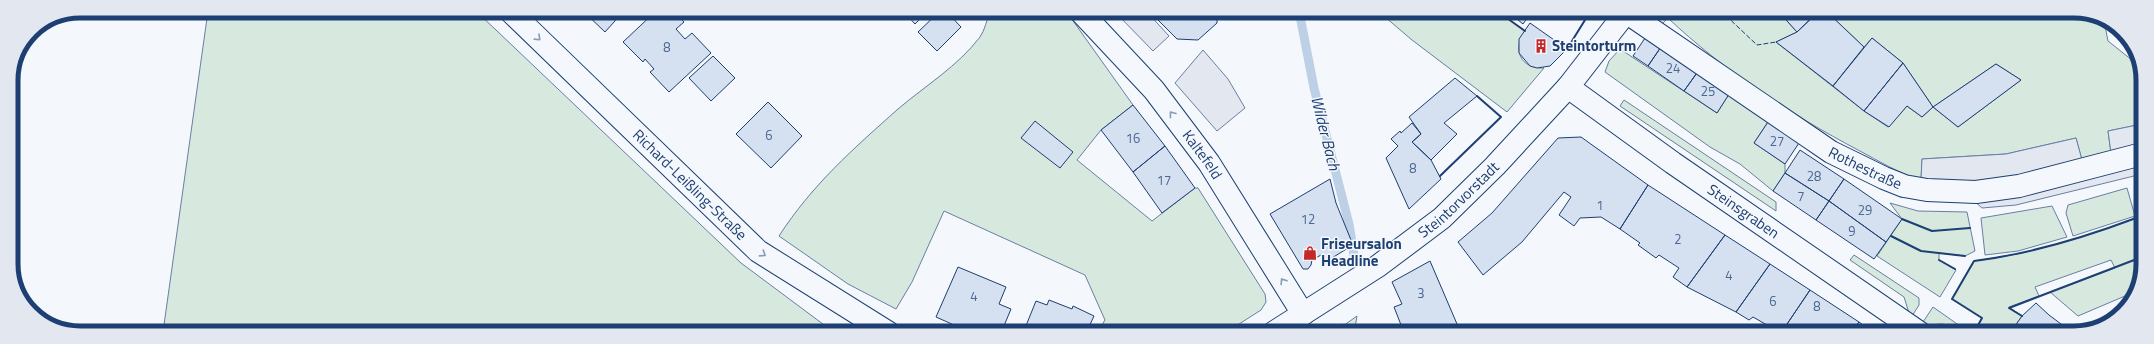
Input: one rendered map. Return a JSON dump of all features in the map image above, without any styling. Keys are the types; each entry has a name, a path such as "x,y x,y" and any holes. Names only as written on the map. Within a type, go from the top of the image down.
{"street":[{"name":"Richard-Leißling-Straße","path":"517,18 758,251 878,326"},
{"name":"Kaltefeld","path":"1087,18 1154,90 1204,157 1310,310"},
{"name":"Steintorvorstadt","path":"1284,326 1378,266 1442,218 1495,166 1568,87 1622,18"},
{"name":"Rothestraße","path":"1636,18 1831,152 1904,186 1927,190 1976,192 2019,186 2136,156"},
{"name":"Steinsgraben","path":"1568,87 1673,163 1910,326"}],"shaded area":[{"path":"207,18 483,18 741,263 826,326 164,326"},
{"path":"988,18 1071,18 1133,105 1101,130 1077,160 1152,221 1195,188 1198,188 1265,294 1266,302 1261,310 1236,326 1101,326 1105,320 1085,275 944,211 912,282 896,309 848,284 779,236 805,200 834,168 898,109 962,57 980,37"},
{"path":"1121,18 1152,18 1169,36 1153,51"},
{"path":"1386,18 1507,18 1525,31 1519,45 1521,57 1529,65 1544,68 1507,112 1412,40"},
{"path":"1636,18 1668,18 1655,31"},
{"path":"1668,18 1784,18 1797,32 1776,42 1864,111 1888,127 1907,106 1922,117 1933,107 1903,63 1872,38 1864,47 1833,18 2074,18 2090,20 2105,26 2108,41 2132,60 2136,80 2136,125 2108,131 2111,153 2082,160 2076,138 2006,154 1922,159 1921,180 1904,174 1808,122 1735,74","holes":["1996,64 2021,80 1958,127 1933,107"]},
{"path":"1620,49 1717,113 1731,91 1770,119 1754,143 1785,164 1785,173 1773,191 1740,164 1710,147 1605,72 1609,61"},
{"path":"1203,50 1228,79 1245,108 1217,131 1175,83"},
{"path":"1624,100 1776,202 1776,211 1620,106"},
{"path":"2136,125 2136,147 2111,153 2108,131"},
{"path":"2076,138 2082,160 2010,177 1947,184 1921,180 1922,159 2006,154"},
{"path":"2136,166 2136,175 2016,205 1982,208 1973,200"},
{"path":"2127,188 2135,216 2073,236 2066,213 2068,205"},
{"path":"1890,203 1918,211 1967,212 1975,251 1965,256 1939,253 1939,260 1956,270 1940,297 1877,256 1902,219"},
{"path":"2052,206 2067,237 2018,251 1985,255 1981,218"},
{"path":"2136,218 2136,264 2133,284 2128,295 2078,316 2050,292 2115,268 2111,260 2035,287 2039,296 2009,307 2022,316 2015,326 1978,326 1982,318 1952,299 1974,261 2036,250"},
{"path":"1854,255 1919,298 1919,305 1912,316 1909,313 1904,297 1850,260"},
{"path":"1933,307 1960,326 1946,326 1943,324 1926,325 1923,322"},
{"path":"1357,316 1355,326 1343,326"}],"building":[{"path":"590,18 618,18 605,32"},
{"path":"649,18 680,18 684,22 676,29 685,39 692,33 711,53 669,92 650,72 654,69 645,59 643,62 623,42"},
{"path":"909,18 921,18 915,24"},
{"path":"933,18 953,18 961,27 937,51 918,32"},
{"path":"1159,18 1217,18 1217,23 1198,40 1177,39 1158,20"},
{"path":"1516,18 1527,18 1523,24"},
{"path":"1784,18 1812,18 1797,32"},
{"path":"1812,18 1833,18 1864,47 1833,86 1776,42 1797,32"},
{"name":"Steintorturm","path":"1530,23 1567,49 1550,66 1537,68 1530,66 1519,53 1519,39"},
{"path":"1647,35 1663,44 1648,66 1633,56"},
{"path":"1872,38 1903,63 1864,111 1833,86"},
{"path":"1663,44 1699,70 1684,91 1648,66"},
{"path":"713,56 735,78 711,101 689,78"},
{"path":"1903,63 1933,107 1922,117 1907,106 1889,127 1864,111"},
{"path":"1996,64 2021,80 1958,127 1933,107"},
{"path":"1699,70 1731,91 1717,113 1684,91"},
{"path":"1455,78 1477,96 1444,123 1457,134 1431,160 1412,142 1421,134 1409,117"},
{"path":"768,102 802,136 771,168 736,134"},
{"path":"1133,105 1165,146 1133,172 1101,130"},
{"path":"1770,119 1801,140 1785,164 1754,143"},
{"path":"1035,121 1073,152 1060,168 1021,138"},
{"path":"1412,123 1421,134 1412,142 1431,160 1441,179 1409,209 1386,158 1398,146 1391,139 1400,131 1401,133"},
{"path":"1581,137 1648,185 1620,229 1601,217 1580,218 1574,226 1559,215 1571,197 1564,192 1522,242 1483,275 1458,242 1492,213 1558,138"},
{"path":"1165,146 1195,188 1162,213 1133,172"},
{"path":"1800,150 1844,179 1829,201 1785,173"},
{"path":"1785,173 1829,201 1816,220 1773,191"},
{"path":"1330,179 1336,203 1353,245 1327,261 1321,255 1312,260 1308,269 1303,269 1270,214"},
{"path":"1844,179 1902,219 1886,242 1829,201"},
{"path":"1648,185 1725,235 1687,287 1673,277 1679,268 1659,255 1656,258 1638,245 1640,243 1620,229"},
{"path":"1829,201 1886,242 1874,259 1816,220"},
{"path":"1725,235 1770,264 1736,312 1687,287"},
{"path":"1430,261 1458,326 1401,326 1394,307 1402,304 1392,282"},
{"path":"1770,264 1810,290 1786,326 1769,326 1753,317 1749,320 1736,312"},
{"path":"958,267 1006,287 999,304 1011,309 1004,326 956,326 936,317"},
{"path":"1810,290 1859,322 1856,326 1786,326"},
{"path":"1049,300 1072,309 1073,306 1094,316 1089,326 1026,326 1036,301 1047,305"},
{"path":"2036,303 2064,326 2015,326 2022,316"},
{"path":"1859,322 1864,326 1856,326"}],"waterway":[{"name":"Wilder Bach","path":"1300,18 1314,88 1349,224 1354,255"}],"fence":[{"path":"1728,18 1757,45 1776,42"}],"wall":[{"path":"1507,18 1525,31"},
{"path":"1567,49 1585,20 1582,18"},
{"path":"1440,176 1501,117 1477,96"},
{"path":"1978,326 1982,318 1952,299 1974,261 2036,250 2136,218"},
{"path":"1902,219 1932,231 1970,228"},
{"path":"1891,236 1921,251 1965,256"},
{"path":"2022,316 2009,308 2136,259"},
{"path":"1939,260 1955,269"}],"place":[{"name":"Steintorturm","path":"1541,46"},
{"name":"Friseursalon Headline","path":"1310,253"}]}
